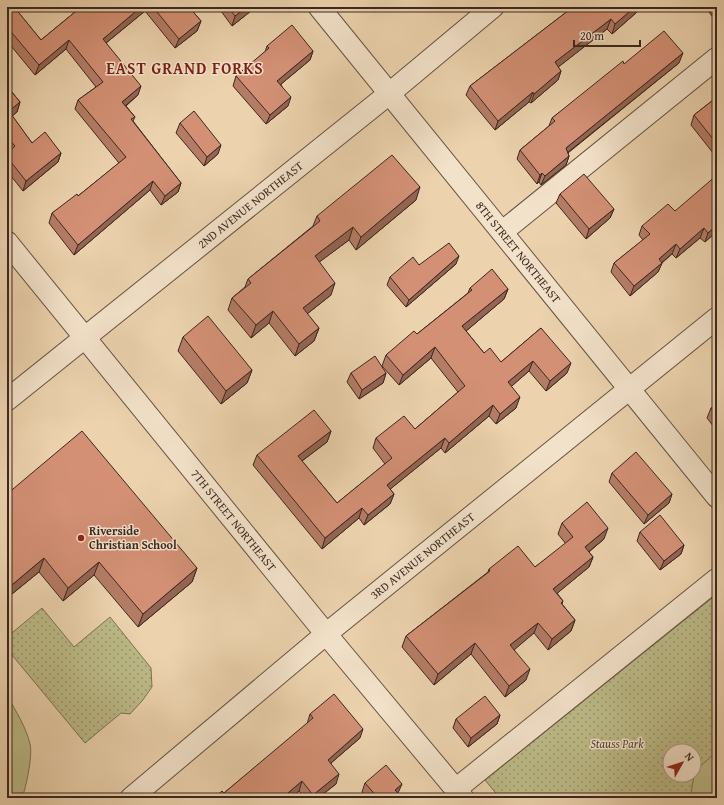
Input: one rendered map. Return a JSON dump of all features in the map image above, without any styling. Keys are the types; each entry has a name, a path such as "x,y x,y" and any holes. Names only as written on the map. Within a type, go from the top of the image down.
{"street":[{"name":"8TH STREET NORTHEAST","path":"319,7 717,497"},
{"name":"2ND AVENUE NORTHEAST","path":"7,400 390,93 493,7"},
{"path":"502,232 717,58"},
{"name":"7TH STREET NORTHEAST","path":"7,242 326,634 459,794"},
{"name":"3RD AVENUE NORTHEAST","path":"131,798 326,634 717,318"},
{"path":"459,794 717,579"}],"green space":[{"name":"Stauss Park","path":"717,594 717,798 500,798 485,780"},
{"path":"42,608 74,647 110,617 151,668 152,687 142,701 130,714 121,713 85,743 7,649 7,637"},
{"path":"7,696 23,725 31,749 30,763 22,798 7,798"},
{"path":"717,751 717,798 690,798 693,783 702,783 702,765"}],"building":[{"path":"7,7 17,7 15,8 41,40 81,7 141,7 103,39 141,86 122,102 135,117 131,119 181,183 165,196 153,181 78,245 52,213 77,194 78,196 126,157 78,100 103,82 69,40 39,65 7,27"},
{"path":"153,7 189,7 201,21 179,39"},
{"path":"228,7 247,7 235,16"},
{"path":"573,7 635,7 615,24 611,19 555,62 561,71 534,94 533,92 498,121 470,86"},
{"path":"292,25 313,51 277,81 291,97 270,115 236,76 269,48 267,46"},
{"path":"664,31 683,53 566,148 569,156 545,176 542,173 540,175 520,150 555,121 552,118 623,61 624,64"},
{"path":"7,86 20,102 9,111 32,143 45,132 61,153 26,181 7,157 7,153 15,146 7,137"},
{"path":"717,97 717,144 694,115"},
{"path":"194,111 221,145 207,157 180,123"},
{"path":"392,155 420,187 361,237 353,227 315,256 335,283 303,308 319,328 299,344 273,311 256,325 232,298 251,283 248,279 320,221 317,216"},
{"path":"584,174 614,209 589,229 560,194"},
{"path":"717,175 717,225 708,233 704,228 680,249 676,244 659,259 662,263 634,286 614,263 650,234 642,226 668,204 675,211"},
{"path":"449,243 459,256 409,300 390,277 413,257 419,265"},
{"path":"492,269 508,289 462,326 484,353 490,348 501,362 541,328 571,363 550,381 533,361 508,382 520,397 500,414 493,405 449,443 445,438 387,485 394,494 368,515 362,508 325,538 257,455 314,410 331,431 298,456 337,503 392,458 376,438 404,416 415,429 465,386 435,347 403,375 386,355 414,331 417,334 472,290 470,288"},
{"path":"208,316 252,370 226,391 183,337"},
{"path":"375,356 386,373 362,390 351,373"},
{"path":"717,403 717,417 711,408"},
{"name":"Riverside Christian School","path":"82,431 197,568 143,614 99,562 68,588 44,558 7,589 7,494"},
{"path":"636,452 672,494 648,515 612,473"},
{"path":"587,502 608,528 585,547 593,557 553,589 563,601 561,603 575,620 552,639 538,623 510,645 530,669 509,686 475,643 438,674 406,636 490,571 489,569 518,546 535,567 573,537 562,523"},
{"path":"660,515 684,545 664,561 640,532"},
{"path":"334,694 363,729 328,760 339,774 313,795 302,781 282,798 214,798 222,791 224,793 313,718 310,714"},
{"path":"485,696 500,715 471,738 456,719"},
{"path":"386,765 402,784 395,790 402,798 378,798 365,783"}],"place":[{"name":"Riverside Christian School","path":"81,538"}],"district":[{"name":"EAST GRAND FORKS","path":"185,68"}]}
